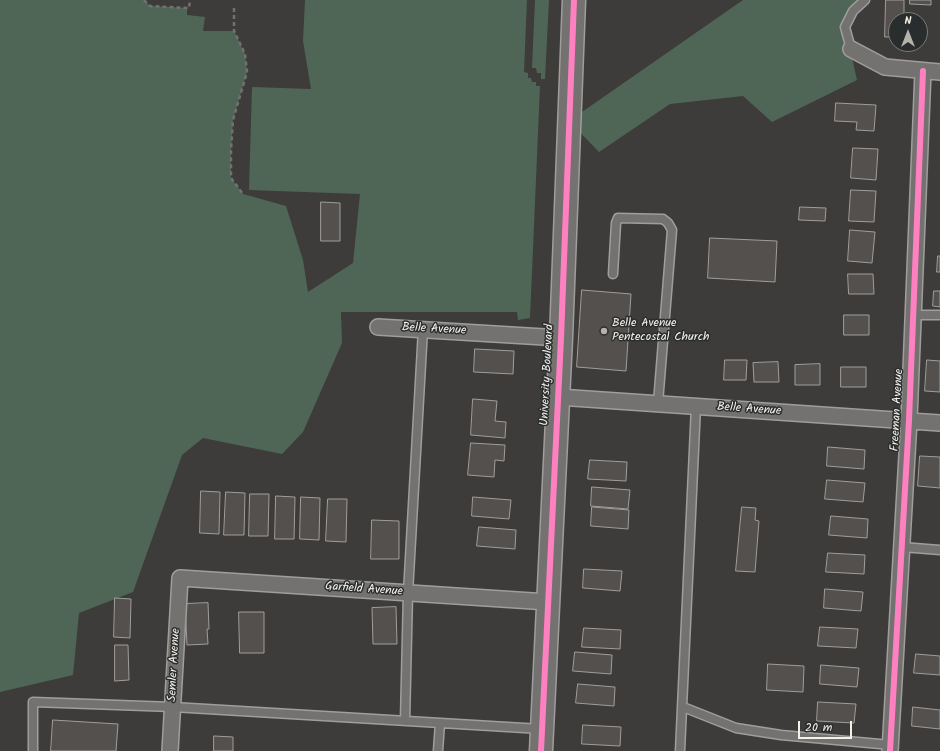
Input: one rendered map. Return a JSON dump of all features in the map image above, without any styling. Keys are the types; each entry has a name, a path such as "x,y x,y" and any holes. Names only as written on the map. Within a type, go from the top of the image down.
{"street":[{"name":"University Boulevard","path":"541,751 561,338 574,0"},
{"path":"851,49 885,67 940,72"},
{"name":"Freeman Avenue","path":"891,748 909,420 923,71"},
{"name":"Belle Avenue","path":"378,327 561,338"},
{"name":"Belle Avenue","path":"558,397 940,423"},
{"name":"Garfield Avenue","path":"180,578 548,602"},
{"name":"Semler Avenue","path":"170,751 180,578"}],"lane":[{"path":"851,49 845,27 853,11 865,0"},
{"path":"613,274 616,223 618,218 663,219 668,223 672,230 658,403"},
{"path":"913,315 940,315"},
{"path":"405,721 408,593 423,330"},
{"path":"680,751 696,406"},
{"path":"902,547 940,550"},
{"path":"33,751 33,702 173,707 542,730"},
{"path":"683,707 736,728 891,748"},
{"path":"438,751 440,723"}],"path":[{"path":"144,0 150,6 189,8 190,0"},
{"path":"234,8 234,31 245,54 247,72 233,120 231,178 243,194"}],"green space":[{"path":"0,0 144,0 150,6 187,8 187,15 205,17 203,31 234,31 245,54 247,72 233,120 231,178 243,194 286,206 303,260 308,292 353,263 360,194 249,190 252,87 311,89 303,41 305,0 527,0 524,72 528,73 528,78 531,78 532,82 536,82 536,86 540,86 530,318 518,320 517,312 341,312 342,343 303,432 282,454 203,438 182,455 133,592 79,613 73,675 0,692"},
{"path":"535,0 549,0 545,79 541,79 541,73 537,73 536,68 532,68"},
{"path":"743,0 865,0 845,27 857,80 772,122 743,96 670,104 599,152 569,121"}],"building":[{"path":"886,0 904,0 904,12 888,12 888,37 885,37"},
{"path":"910,0 931,0 931,5 910,4"},
{"path":"836,103 876,105 874,131 856,130 857,122 835,121"},
{"path":"853,148 878,149 876,180 851,178"},
{"path":"851,190 876,191 874,222 849,221"},
{"path":"321,202 340,203 340,241 321,241"},
{"path":"800,207 826,208 825,221 799,220"},
{"path":"850,230 875,232 872,263 848,261"},
{"path":"710,238 777,241 775,282 708,278"},
{"path":"938,256 940,256 940,272 937,272"},
{"path":"848,274 873,274 874,294 849,294"},
{"name":"Belle Avenue Pentecostal Church","path":"582,290 631,294 626,371 577,367"},
{"path":"934,291 940,291 940,307 933,306"},
{"path":"844,315 869,315 869,335 844,335"},
{"path":"475,349 514,351 513,374 474,372"},
{"path":"725,360 747,360 746,380 724,380"},
{"path":"927,360 940,361 940,392 925,391"},
{"path":"778,362 779,382 754,382 753,363"},
{"path":"820,364 820,385 795,385 795,365"},
{"path":"841,367 866,367 866,387 841,387"},
{"path":"473,399 497,401 495,421 506,422 505,438 471,435"},
{"path":"471,443 505,445 504,461 495,460 494,477 468,475"},
{"path":"828,447 865,450 864,469 827,466"},
{"path":"920,456 940,457 940,488 918,486"},
{"path":"590,460 627,462 626,481 588,479"},
{"path":"827,480 865,483 863,502 825,499"},
{"path":"592,487 630,490 628,509 591,506"},
{"path":"201,491 220,492 219,534 200,533"},
{"path":"226,492 245,493 244,535 224,535"},
{"path":"250,494 269,494 268,536 249,536"},
{"path":"276,496 295,497 294,539 275,539"},
{"path":"301,497 320,498 319,540 300,539"},
{"path":"473,497 511,500 509,519 472,516"},
{"path":"328,499 347,499 346,542 326,541"},
{"path":"592,507 629,510 628,529 591,526"},
{"path":"742,507 756,508 755,520 759,521 755,572 736,571"},
{"path":"831,516 868,519 867,538 829,535"},
{"path":"372,520 399,521 399,559 371,559"},
{"path":"479,527 516,530 515,549 477,546"},
{"path":"828,553 865,555 864,574 826,572"},
{"path":"584,569 622,571 620,591 583,588"},
{"path":"825,589 863,592 861,611 824,608"},
{"path":"115,598 131,599 130,638 114,637"},
{"path":"208,603 208,644 187,645 185,604"},
{"path":"396,607 397,644 373,644 372,608"},
{"path":"239,612 264,612 264,653 240,653"},
{"path":"820,627 858,629 856,648 818,646"},
{"path":"584,628 621,630 620,649 582,647"},
{"path":"115,645 128,645 129,680 115,681"},
{"path":"575,652 612,655 611,674 573,671"},
{"path":"916,654 940,656 940,675 914,673"},
{"path":"768,664 804,666 803,692 767,690"},
{"path":"821,665 859,668 857,687 820,684"},
{"path":"578,684 615,687 614,706 576,703"},
{"path":"818,702 856,704 854,723 817,721"},
{"path":"913,707 940,710 940,729 912,726"},
{"path":"53,720 118,724 116,751 51,751"},
{"path":"583,725 621,727 620,746 582,744"},
{"path":"214,736 233,737 233,751 214,751"}],"cycle path":[{"path":"541,751 561,338 574,0"},
{"path":"890,751 909,420 923,71"}],"place":[{"name":"Belle Avenue Pentecostal Church","path":"604,331"}]}
